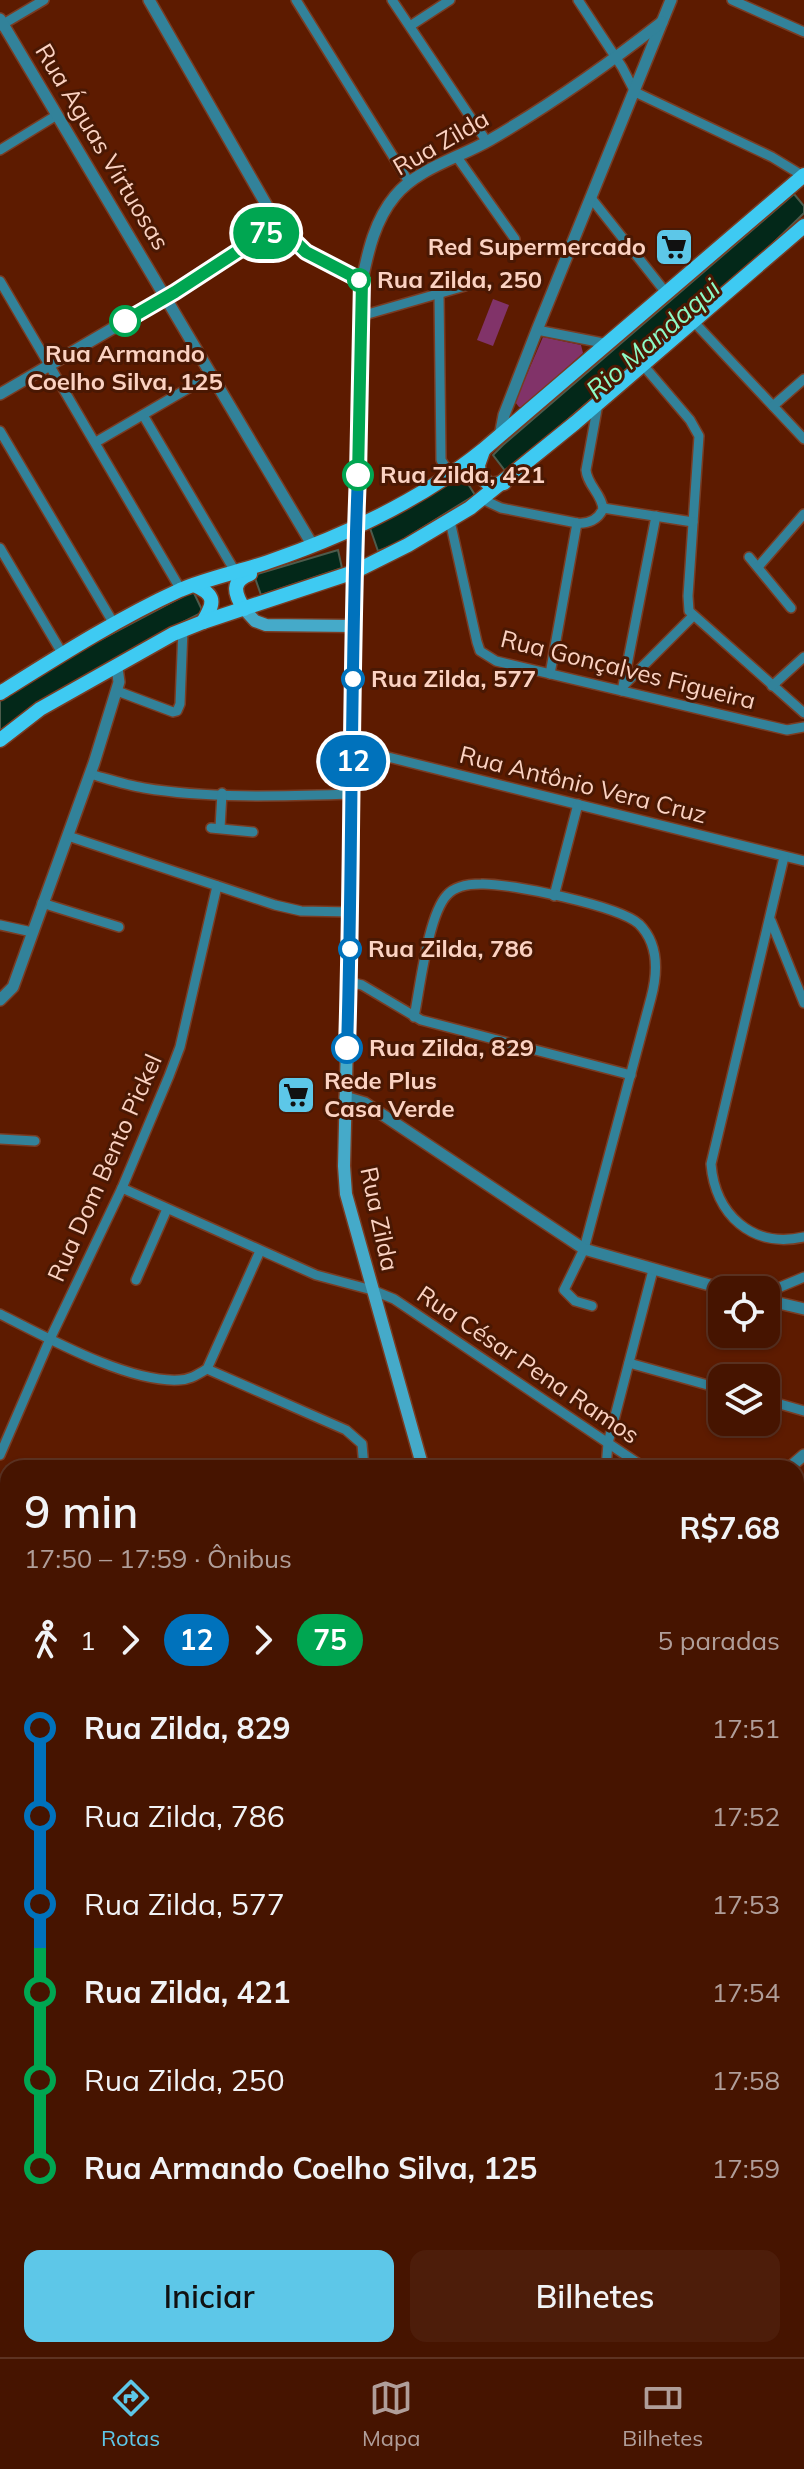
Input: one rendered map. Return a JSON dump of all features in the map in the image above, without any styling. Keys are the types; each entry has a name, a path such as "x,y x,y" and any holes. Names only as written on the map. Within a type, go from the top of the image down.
{"main road":[{"path":"0,693 114,624 188,588 313,546 356,527 481,456 500,436 804,176"},
{"path":"0,740 40,709 183,629 354,572 450,521 482,499 598,404 804,226"},
{"path":"481,456 479,475 486,483 500,484"},
{"name":"Rua Zilda","path":"356,527 344,1166 346,1194 421,1460"},
{"path":"266,563 262,569 238,580 237,595 255,621 266,625 353,626"},
{"path":"188,588 207,591 211,597 211,608 203,622"}],"street":[{"path":"1,23 44,0"},
{"path":"149,0 278,225 306,252 362,281"},
{"path":"296,0 409,182"},
{"path":"392,0 487,142"},
{"path":"410,26 450,0"},
{"path":"578,0 635,92 772,157 804,176"},
{"path":"500,436 504,415 537,330 671,0"},
{"path":"732,0 804,32"},
{"name":"Rua Zilda","path":"356,527 362,281 384,211 409,182 487,142 536,112 662,22"},
{"name":"Rua Águas Virtuosas","path":"1,23 313,546"},
{"path":"0,150 57,115"},
{"path":"457,157 515,239"},
{"path":"591,198 667,294"},
{"path":"0,394 165,297 278,225"},
{"path":"0,281 188,588"},
{"path":"361,316 465,286"},
{"path":"439,294 441,460 451,475"},
{"path":"694,322 804,439"},
{"path":"537,330 608,344"},
{"path":"643,365 690,420 699,436 687,604 693,616 804,713"},
{"path":"96,442 211,375"},
{"path":"773,406 804,379"},
{"path":"482,499 501,508 577,523 592,521 600,515 602,502 586,476 598,404"},
{"path":"143,415 236,573"},
{"path":"0,431 114,624"},
{"path":"603,508 693,522"},
{"path":"758,567 804,514"},
{"path":"623,688 656,516"},
{"name":"Rua Gonçalves Figueira","path":"450,521 480,651 496,661 623,688 787,730 804,727"},
{"path":"550,674 577,523"},
{"path":"0,548 62,653"},
{"path":"749,557 791,608"},
{"path":"623,688 693,616"},
{"path":"117,691 177,711 180,704 183,629"},
{"path":"772,686 804,657"},
{"path":"0,1000 13,987 90,774 117,691 117,668"},
{"name":"Rua Antônio Vera Cruz","path":"352,748 804,861"},
{"path":"90,774 141,788 222,793 353,794"},
{"path":"222,793 216,828 253,832"},
{"path":"554,896 578,804"},
{"path":"68,836 288,909 351,912"},
{"path":"784,857 711,1164 719,1201 745,1229 785,1240 804,1237"},
{"path":"414,1017 432,928 447,895 464,885 507,886 626,915 650,938 654,950 655,983 584,1249 564,1290 575,1301 592,1306"},
{"name":"Rua Dom Bento Pickel","path":"0,1455 50,1339 122,1188 180,1047 217,886"},
{"path":"42,903 119,927"},
{"path":"770,920 804,1003"},
{"path":"0,925 32,932"},
{"path":"349,982 362,985 414,1017 631,1075"},
{"path":"345,1097 365,1103 584,1249 708,1285"},
{"path":"0,1139 35,1141"},
{"name":"Rua César Pena Ramos","path":"122,1188 316,1275 372,1290 405,1305 633,1460"},
{"path":"136,1280 167,1209"},
{"path":"0,1314 103,1362 159,1380 181,1381 207,1369 260,1251"},
{"path":"607,1460 608,1443 653,1270"},
{"path":"780,1287 804,1277"},
{"path":"780,1303 804,1309"},
{"path":"629,1363 708,1385"},
{"path":"207,1369 346,1430 362,1444 363,1460"},
{"path":"780,1404 804,1411"}],"shaded area":[{"path":"493,299 509,305 493,346 477,340"},
{"path":"543,337 581,345 583,353 522,408 515,402"}],"water":[{"name":"Rio Mandaqui","path":"794,194 804,206 804,213 763,253 506,472 493,455 503,445"},
{"path":"463,476 475,495 396,544 378,551 370,528"},
{"path":"338,550 342,568 261,595 254,575"},
{"path":"193,591 203,612 157,635 0,734 0,701 81,650"}],"bus line":[{"name":"75","path":"125,321 278,225 306,252 362,281 358,475"},
{"name":"12","path":"347,1048 358,475"}],"place":[{"name":"Red Supermercado","path":"674,247"},
{"name":"Rua Zilda, 250","path":"359,280"},
{"name":"Rua Armando Coelho Silva, 125","path":"125,321"},
{"name":"Rua Zilda, 421","path":"358,475"},
{"name":"Rua Zilda, 577","path":"353,679"},
{"name":"Rua Zilda, 786","path":"350,949"},
{"name":"Rua Zilda, 829","path":"347,1048"},
{"name":"Rede Plus Casa Verde","path":"296,1095"}]}
